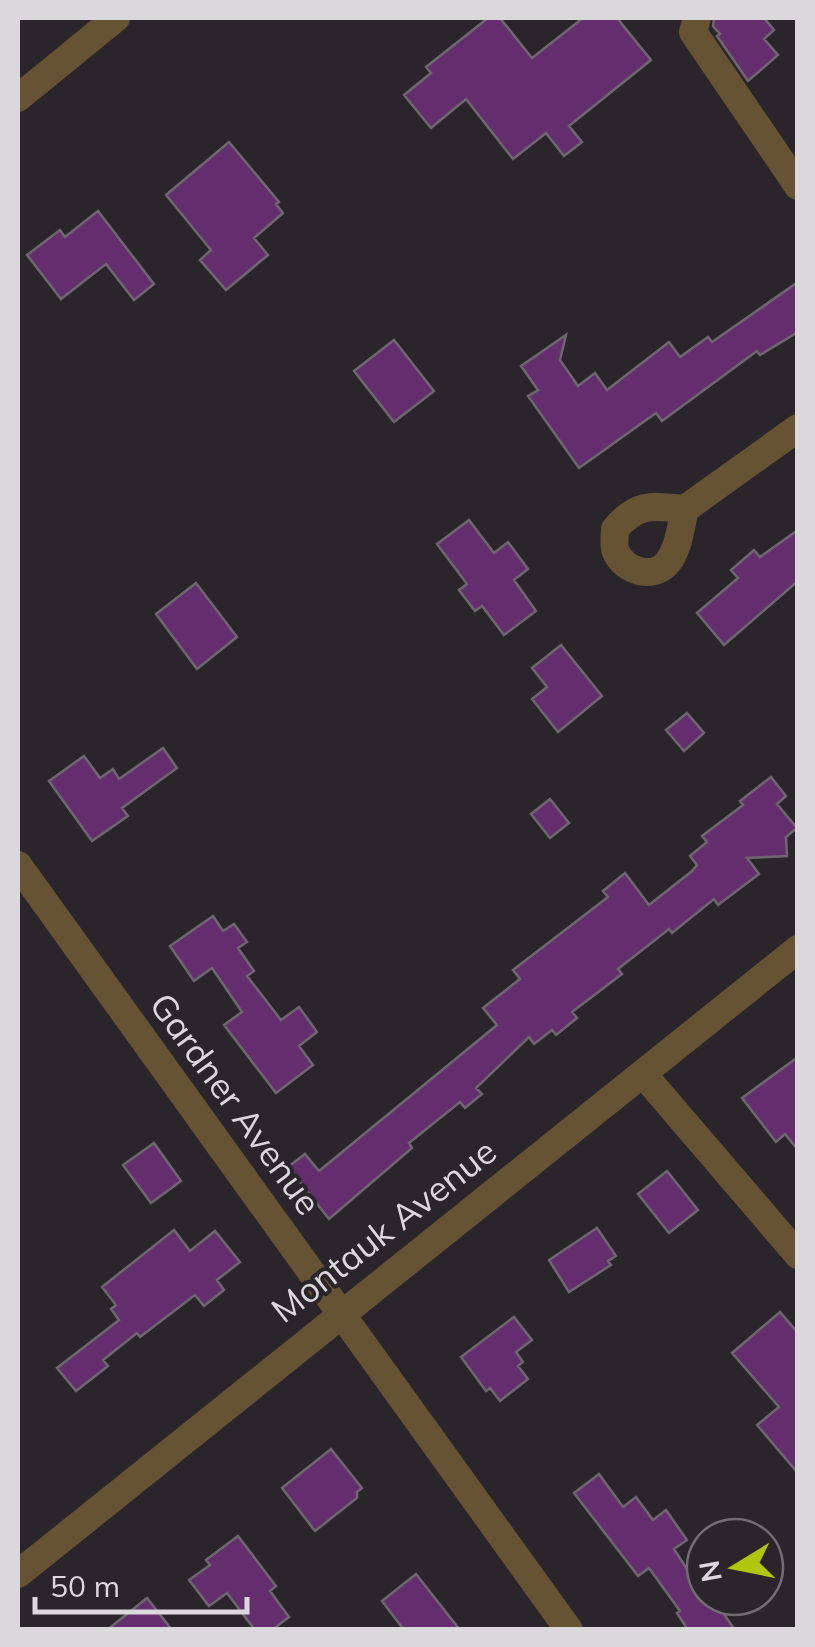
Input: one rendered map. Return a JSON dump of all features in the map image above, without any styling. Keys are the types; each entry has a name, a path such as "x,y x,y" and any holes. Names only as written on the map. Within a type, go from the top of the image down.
{"street":[{"path":"18,98 116,18"},
{"path":"697,18 693,32 798,186"},
{"path":"685,509 798,428"},
{"name":"Gardner Avenue","path":"18,865 569,1630"},
{"name":"Montauk Avenue","path":"18,1574 798,950"},
{"path":"643,1074 798,1255"}],"building":[{"path":"488,18 500,18 532,58 583,18 617,18 651,60 569,126 582,142 564,156 546,133 513,159 466,99 431,128 404,95 431,73 426,67"},
{"path":"714,18 764,18 774,30 764,39 778,55 748,81 717,36 720,34 713,26"},
{"path":"229,142 279,202 276,204 283,213 254,238 268,255 226,290 200,260 211,250 166,195"},
{"path":"98,211 154,284 134,300 106,264 61,299 27,255 60,230 65,237"},
{"path":"798,282 798,332 760,355 757,351 662,421 656,413 579,468 528,396 538,390 521,366 566,335 560,360 578,386 595,373 607,390 669,342 680,357 708,337 712,342"},
{"path":"394,340 434,391 394,422 354,371"},
{"path":"469,520 494,553 508,542 528,569 514,580 536,611 504,635 482,606 475,611 459,590 467,584 437,544"},
{"path":"798,530 798,581 724,645 697,613 738,578 731,570 754,550 760,557"},
{"path":"196,583 237,637 197,669 156,614"},
{"path":"561,645 602,696 558,732 532,699 547,687 532,668"},
{"path":"687,713 704,733 684,751 666,730"},
{"path":"163,748 177,768 122,808 128,816 92,841 49,781 84,756 100,778 113,769 119,779"},
{"path":"771,777 786,796 777,804 797,828 786,837 787,856 747,858 759,874 718,905 714,899 672,933 669,929 618,969 622,974 572,1012 577,1018 556,1035 552,1030 534,1044 529,1037 476,1088 482,1094 465,1108 460,1102 409,1143 412,1148 329,1219 288,1167 305,1154 319,1171 497,1025 483,1008 520,979 513,970 608,897 603,891 625,873 649,905 692,871 697,865 690,856 707,842 702,836 743,805 740,801"},
{"path":"550,799 569,823 550,838 531,814"},
{"path":"213,916 223,931 234,924 247,942 238,948 254,971 247,976 281,1020 299,1007 317,1032 299,1046 313,1065 276,1093 224,1025 242,1012 212,968 194,981 170,946"},
{"path":"798,1057 798,1150 785,1134 776,1142 742,1098"},
{"path":"154,1143 181,1181 151,1203 123,1165"},
{"path":"667,1171 698,1210 669,1233 638,1194"},
{"path":"597,1228 616,1256 608,1261 611,1265 569,1292 549,1260"},
{"path":"174,1230 190,1251 215,1231 240,1262 217,1280 224,1290 204,1306 195,1295 140,1337 137,1333 103,1360 108,1366 76,1391 57,1368 119,1320 111,1309 116,1305 102,1287"},
{"path":"780,1312 798,1333 798,1473 757,1425 779,1407 732,1353"},
{"path":"514,1317 532,1340 516,1352 523,1362 518,1366 528,1379 500,1401 490,1388 486,1391 461,1357"},
{"path":"331,1449 362,1488 357,1498 315,1531 282,1488"},
{"path":"599,1474 623,1507 636,1497 653,1520 666,1510 685,1537 674,1549 685,1566 685,1617 726,1617 735,1630 688,1630 677,1613 680,1611 649,1568 638,1576 574,1493"},
{"path":"238,1536 276,1586 270,1591 289,1617 272,1630 255,1630 227,1593 209,1606 189,1580 210,1565 206,1560"},
{"path":"416,1574 460,1630 404,1630 382,1601"},
{"path":"147,1598 172,1630 107,1630"}]}
